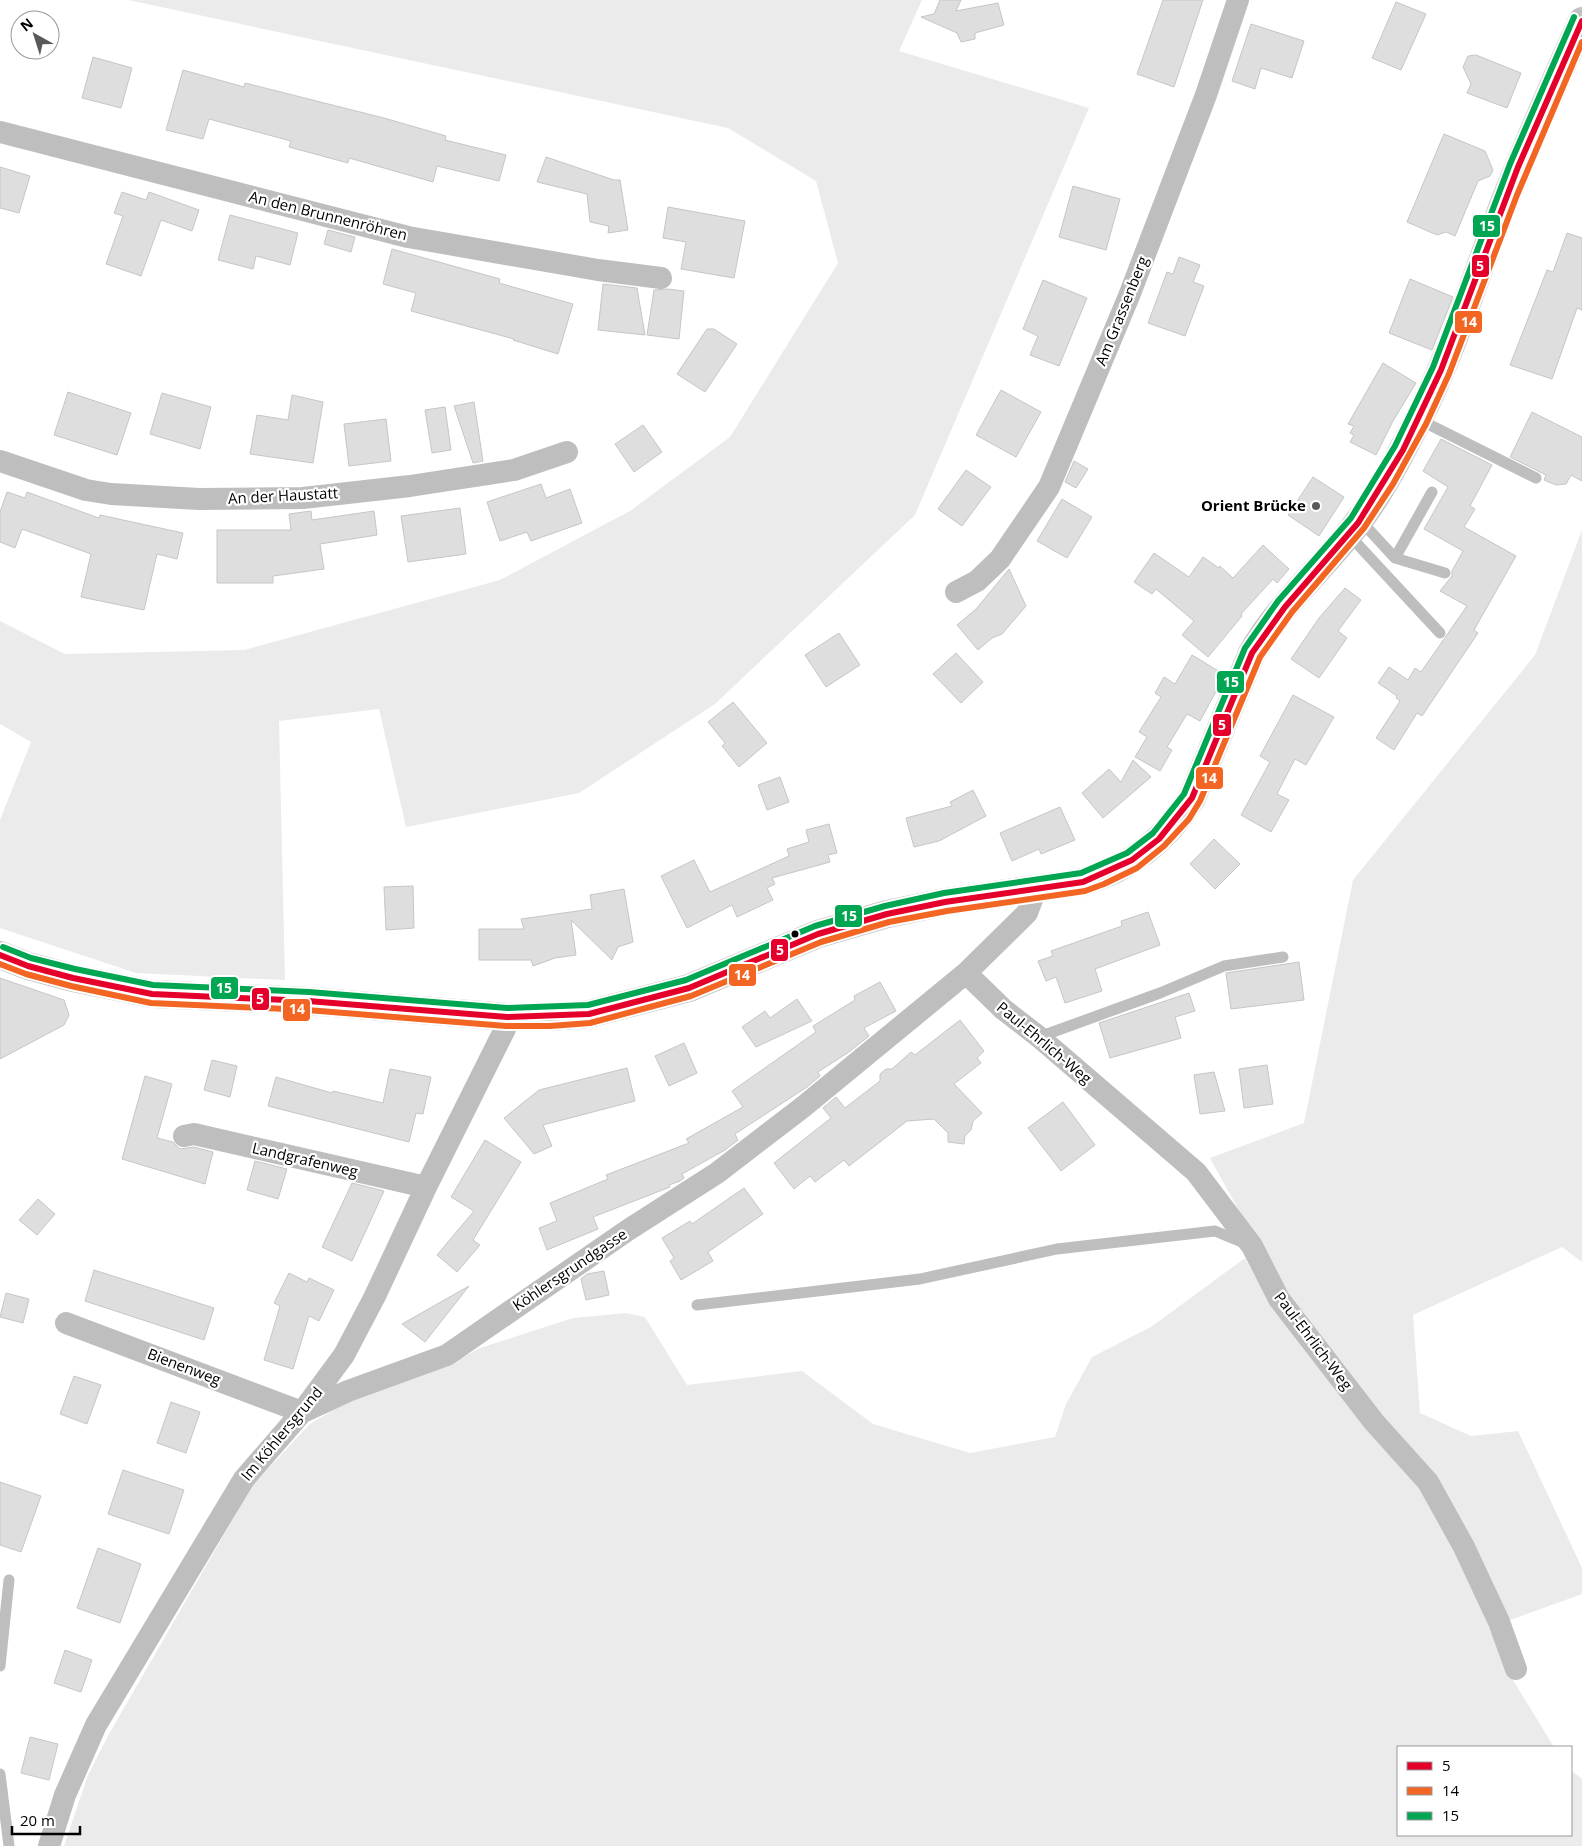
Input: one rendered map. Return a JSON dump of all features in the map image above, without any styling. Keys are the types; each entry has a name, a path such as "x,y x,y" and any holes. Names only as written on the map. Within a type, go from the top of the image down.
{"main road":[{"path":"0,954 28,966 73,978 152,994 308,1001 507,1017 589,1014 689,988 818,934 867,919 945,902 1083,882 1114,870 1140,856 1160,840 1179,820 1192,798 1252,653 1261,638 1278,614 1354,527 1418,419 1440,370 1526,147 1582,21"}],"street":[{"name":"Am Grassenberg","path":"956,592 977,581 1000,559 1049,487 1139,269 1206,95 1238,0"},
{"name":"An den Brunnenröhren","path":"0,132 408,237 598,270 662,278"},
{"name":"An der Haustatt","path":"0,461 86,490 111,494 199,499 303,498 410,486 514,470 567,452"},
{"name":"Köhlersgrundgasse","path":"302,1412 348,1391 448,1355 628,1230 717,1173 804,1107 966,973 1027,913 1036,889"},
{"name":"Paul-Ehrlich-Weg","path":"966,973 1003,1009 1040,1036 1196,1172 1252,1246 1279,1299 1374,1422 1428,1482 1464,1547 1499,1622 1516,1669"},
{"name":"Im Köhlersgrund","path":"49,1846 65,1795 96,1725 244,1479 302,1412 344,1355 376,1296 426,1187 505,1028 507,1017"},
{"name":"Landgrafenweg","path":"184,1136 194,1134 426,1187"},
{"name":"Bienenweg","path":"66,1322 302,1412"}],"lane":[{"path":"1418,419 1536,478"},
{"path":"1395,558 1432,492"},
{"path":"1354,527 1395,558 1445,574"},
{"path":"1354,527 1440,633"},
{"path":"1040,1036 1160,993 1224,966 1283,958"},
{"path":"697,1305 920,1279 1057,1249 1215,1231 1252,1246"},
{"path":"0,1666 9,1580"},
{"path":"0,1774 9,1846"}],"shaded area":[{"path":"128,0 922,0 899,51 1089,108 915,515 715,704 579,793 406,827 379,709 279,721 285,980 136,973 0,928 0,820 31,742 0,724 0,621 65,654 244,650 500,580 630,511 730,437 838,263 816,181 728,128"},
{"path":"1582,530 1582,1262 1562,1247 1413,1315 1420,1413 1471,1436 1518,1431 1582,1568 1582,1594 1505,1622 1471,1545 1286,1296 1210,1158 1304,1123 1353,880 1535,655"},
{"path":"1245,1258 1270,1304 1424,1489 1457,1552 1508,1672 1553,1746 1397,1746 1397,1836 1572,1836 1572,1771 1582,1779 1582,1846 64,1846 88,1775 109,1734 252,1486 310,1424 350,1400 450,1364 480,1348 573,1318 626,1313 645,1317 687,1385 802,1371 873,1424 970,1453 1055,1437 1066,1404 1092,1357 1151,1327"}],"building":[{"path":"940,0 961,0 956,11 998,3 1004,25 975,33 975,39 961,42 957,33 921,17 934,14"},
{"path":"1163,0 1203,0 1174,87 1137,74"},
{"path":"1396,2 1426,14 1401,70 1372,58"},
{"path":"1251,24 1304,41 1292,78 1261,68 1255,89 1232,81"},
{"path":"1476,55 1521,73 1507,108 1467,93 1471,84 1463,67 1468,56"},
{"path":"93,57 132,68 121,108 82,98"},
{"path":"183,70 244,87 245,83 384,118 446,136 445,140 506,155 499,181 437,166 433,182 349,158 348,163 289,147 291,141 209,119 203,139 166,130"},
{"path":"1444,134 1485,151 1493,170 1490,176 1478,181 1455,236 1446,232 1437,235 1407,222"},
{"path":"546,157 614,180 620,180 628,230 608,233 609,226 590,222 587,194 537,182"},
{"path":"0,167 30,176 19,213 0,208"},
{"path":"1073,186 1120,199 1106,250 1059,237"},
{"path":"122,192 146,200 149,192 199,210 192,231 161,220 141,276 106,264 123,216 114,213"},
{"path":"668,207 745,221 734,278 681,269 686,242 663,238"},
{"path":"230,215 298,233 290,265 256,256 253,269 218,260"},
{"path":"328,230 355,237 351,252 324,244"},
{"path":"1567,233 1582,238 1582,310 1577,308 1552,379 1510,365 1547,270 1553,272"},
{"path":"392,249 500,279 499,283 573,304 558,354 514,339 411,311 416,293 383,284"},
{"path":"1179,257 1200,265 1193,282 1204,286 1185,336 1148,323 1167,272 1173,274"},
{"path":"1410,279 1453,297 1432,350 1389,333"},
{"path":"1043,280 1087,298 1059,366 1030,355 1038,336 1023,329"},
{"path":"603,284 637,288 645,335 598,330"},
{"path":"654,290 684,291 679,339 647,335"},
{"path":"707,329 714,329 737,344 705,392 677,374"},
{"path":"1383,363 1416,383 1393,421 1376,455 1350,442 1354,435 1350,433 1354,426 1348,424"},
{"path":"1001,390 1041,412 1016,457 976,435"},
{"path":"68,392 131,413 117,455 54,435"},
{"path":"162,393 211,407 200,449 150,434"},
{"path":"292,395 323,402 313,463 250,454 257,415 288,420"},
{"path":"474,402 483,461 473,463 454,406"},
{"path":"445,407 451,450 432,453 425,410"},
{"path":"1532,412 1582,437 1582,481 1571,475 1566,484 1556,485 1544,480 1546,475 1510,457"},
{"path":"386,419 391,461 349,466 344,424"},
{"path":"643,425 662,452 634,472 615,444"},
{"path":"1441,439 1492,465 1470,506 1475,509 1464,527 1516,556 1474,630 1478,633 1422,716 1417,713 1394,750 1376,738 1400,701 1396,698 1397,696 1378,683 1389,667 1408,680 1415,668 1421,672 1467,606 1440,591 1452,576 1452,571 1463,551 1424,529 1448,487 1423,471"},
{"path":"1074,461 1088,469 1076,488 1065,482"},
{"path":"966,470 991,487 962,526 938,509"},
{"name":"Orient Brücke","path":"1313,477 1344,497 1319,536 1288,515"},
{"path":"541,484 546,498 570,489 582,523 531,541 527,532 500,541 487,502"},
{"path":"7,492 25,498 27,492 99,518 100,515 183,533 177,559 157,554 144,610 81,597 91,554 22,529 15,548 0,542 0,512"},
{"path":"1062,499 1092,517 1067,558 1037,541"},
{"path":"460,508 466,554 408,562 401,516"},
{"path":"311,511 312,520 374,511 377,535 320,544 324,569 273,576 273,583 217,583 217,530 291,530 289,514"},
{"path":"1263,545 1289,569 1277,583 1273,579 1241,614 1242,616 1208,657 1182,635 1194,621 1156,589 1152,594 1134,582 1154,553 1189,577 1203,557 1219,568 1220,566 1233,578"},
{"path":"1009,569 1026,606 1002,634 992,638 978,650 957,625 976,609"},
{"path":"1345,588 1361,600 1338,631 1347,638 1319,678 1291,659 1319,618"},
{"path":"839,633 860,665 826,687 805,655"},
{"path":"956,653 983,682 961,703 933,674"},
{"path":"1192,655 1220,672 1222,680 1200,721 1187,714 1167,747 1172,750 1160,771 1135,757 1147,737 1139,732 1161,697 1155,693 1164,677 1175,684"},
{"path":"1293,695 1334,717 1306,765 1295,759 1277,794 1289,800 1271,832 1241,815 1270,762 1260,756"},
{"path":"733,702 767,743 739,767 722,746 725,743 708,722"},
{"path":"1133,760 1151,777 1103,818 1082,793 1109,769 1121,782"},
{"path":"780,777 789,802 767,810 758,785"},
{"path":"973,790 986,816 939,841 914,847 906,818 952,806 950,802"},
{"path":"1060,807 1075,840 1041,854 1039,849 1012,861 1000,833"},
{"path":"829,824 837,853 828,855 830,862 772,878 775,884 767,888 773,900 737,917 732,905 687,928 661,876 694,860 710,892 789,856 787,849 809,842 806,830"},
{"path":"1214,839 1240,864 1215,889 1190,864"},
{"path":"413,886 414,928 386,930 384,887"},
{"path":"624,889 633,942 618,947 612,960 571,920 576,955 555,958 533,966 531,960 479,960 479,929 524,929 521,919 592,909 590,895"},
{"path":"1148,912 1160,945 1095,969 1102,991 1065,1003 1056,977 1046,981 1038,961 1053,956 1051,951 1122,926 1121,921"},
{"path":"1299,962 1304,1000 1231,1009 1226,973"},
{"path":"0,978 64,1000 69,1015 64,1025 0,1059"},
{"path":"880,982 896,1011 864,1028 869,1036 849,1052 818,1072 820,1076 807,1087 735,1134 738,1140 725,1150 682,1174 684,1178 680,1181 669,1185 670,1187 593,1217 598,1229 547,1250 539,1228 557,1221 550,1203 608,1179 606,1175 689,1143 686,1139 743,1107 732,1091 816,1032 813,1026 855,1000 854,996"},
{"path":"1189,993 1195,1011 1175,1017 1181,1038 1110,1058 1099,1023"},
{"path":"797,999 812,1021 756,1047 742,1027 765,1011 770,1018"},
{"path":"960,1020 984,1051 977,1058 981,1063 954,1084 982,1113 973,1121 971,1130 965,1136 964,1144 948,1142 948,1133 934,1119 907,1121 849,1166 844,1160 815,1182 810,1176 794,1189 774,1163 831,1118 823,1108 836,1097 845,1108 880,1081 880,1074 886,1069 892,1069 911,1052 915,1055"},
{"path":"684,1043 697,1073 669,1086 655,1056"},
{"path":"212,1060 237,1066 230,1097 204,1090"},
{"path":"1267,1065 1273,1104 1244,1108 1239,1069"},
{"path":"627,1068 635,1101 543,1125 552,1146 534,1154 504,1118 539,1090"},
{"path":"390,1069 431,1077 423,1114 416,1113 409,1142 268,1106 276,1077 332,1093 333,1091 383,1103"},
{"path":"1214,1072 1225,1111 1200,1114 1194,1075"},
{"path":"145,1076 172,1084 157,1138 173,1142 180,1149 194,1147 213,1152 205,1184 122,1159"},
{"path":"1063,1102 1095,1145 1061,1171 1028,1128"},
{"path":"485,1140 521,1162 473,1240 480,1245 457,1272 437,1255 474,1211 451,1197"},
{"path":"255,1161 287,1169 278,1199 247,1190"},
{"path":"352,1183 384,1191 352,1261 322,1247"},
{"path":"744,1188 763,1214 708,1252 713,1261 681,1280 670,1261 674,1258 662,1238 690,1221 692,1224"},
{"path":"38,1199 55,1214 37,1235 19,1220"},
{"path":"94,1270 214,1308 204,1340 85,1301"},
{"path":"604,1271 609,1295 586,1300 581,1279 587,1274"},
{"path":"289,1273 307,1282 309,1278 334,1290 319,1321 309,1316 293,1369 264,1360 280,1306 274,1303"},
{"path":"469,1286 425,1342 402,1324"},
{"path":"6,1293 29,1299 23,1323 0,1317"},
{"path":"74,1376 101,1385 87,1424 60,1414"},
{"path":"171,1402 200,1412 186,1453 157,1443"},
{"path":"123,1470 184,1490 169,1534 108,1514"},
{"path":"0,1482 41,1496 21,1552 0,1545"},
{"path":"98,1548 141,1564 120,1623 77,1608"},
{"path":"65,1650 92,1660 81,1692 54,1683"},
{"path":"30,1737 58,1744 49,1780 21,1773"}],"transit line":[{"name":"15","path":"3,947 31,958 153,985 309,992 507,1008 588,1005 686,980 815,926 885,906 944,893 1081,873 1127,853 1153,833 1184,794 1245,648 1278,601 1351,518 1395,446 1433,367 1510,164 1574,17"},
{"name":"5","path":"0,955 28,966 73,978 152,994 308,1001 507,1017 589,1014 689,988 818,934 887,914 945,902 1083,882 1132,860 1159,839 1192,798 1252,653 1285,607 1358,523 1403,450 1441,370 1518,167 1582,21"},
{"name":"14","path":"0,964 26,974 71,986 151,1003 307,1010 506,1026 550,1026 590,1023 691,996 821,942 889,922 947,911 1085,891 1137,868 1164,846 1189,819 1200,801 1260,657 1292,612 1364,528 1393,484 1426,424 1449,374 1517,195 1582,42"}],"place":[{"name":"Orient Brücke","path":"1316,506"}]}
